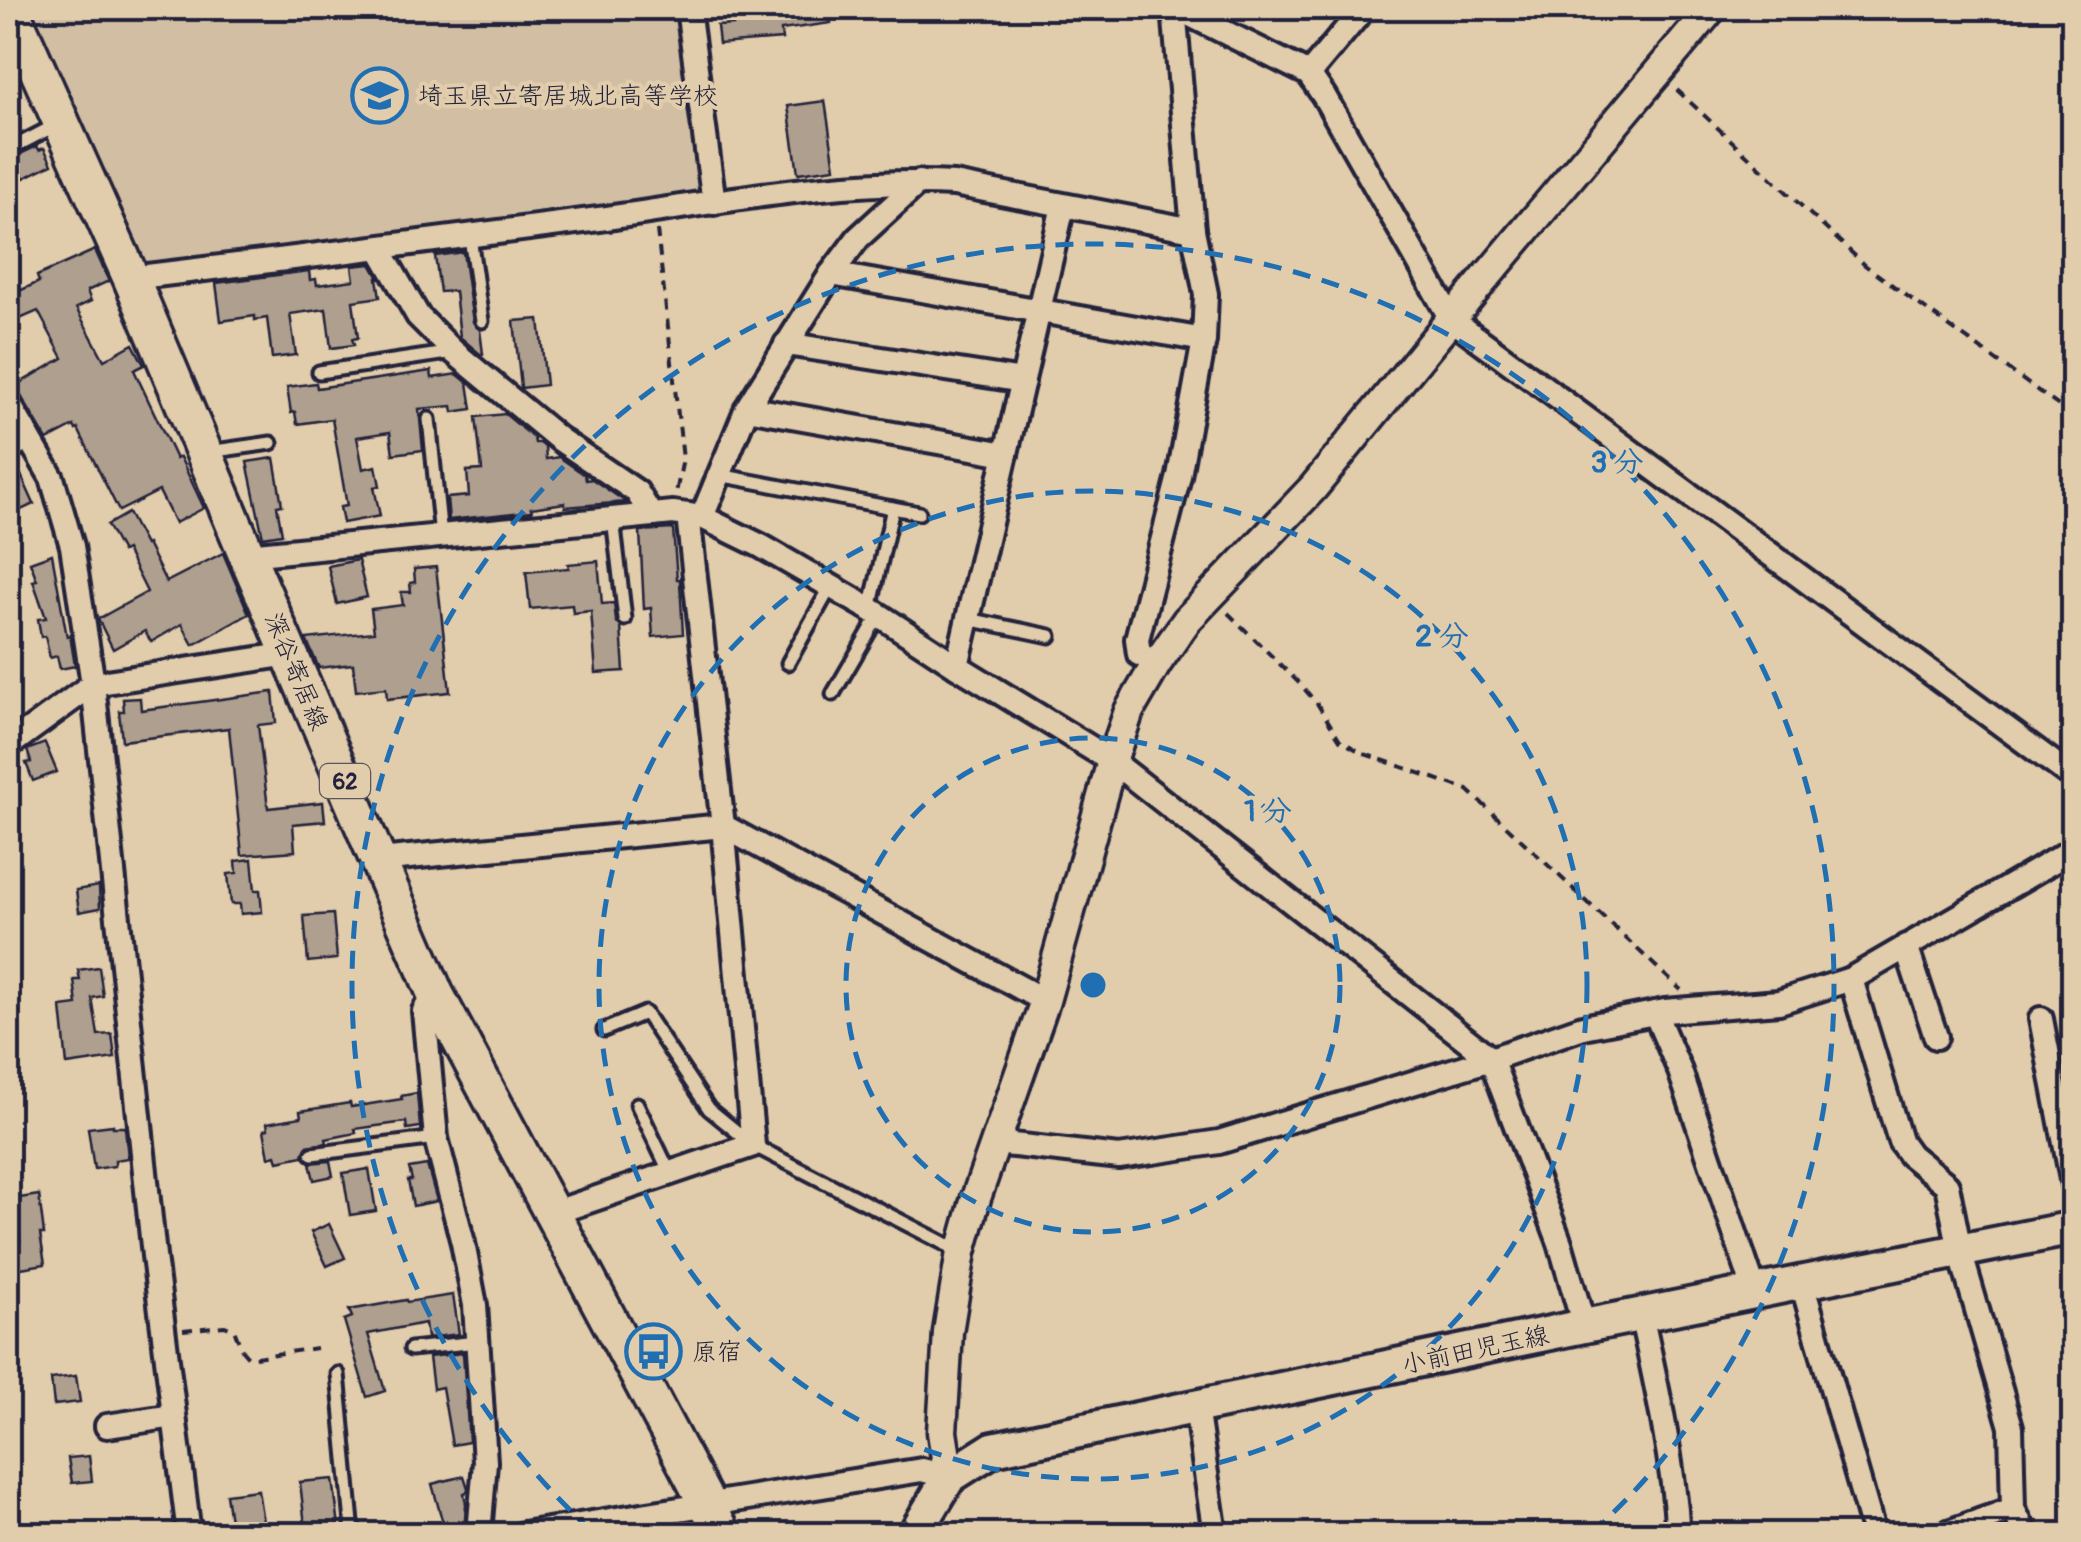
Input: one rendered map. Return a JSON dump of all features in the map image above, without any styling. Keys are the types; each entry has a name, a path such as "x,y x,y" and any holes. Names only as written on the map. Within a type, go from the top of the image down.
{"main road":[{"name":"深谷寄居線","path":"13,28 62,122 132,278 435,993 715,1520"},
{"name":"小前田児玉線","path":"915,1534 949,1477 993,1449 2074,1228"}],"street":[{"path":"688,8 714,203"},
{"path":"1175,8 1309,74 1451,319 2074,778"},
{"path":"1157,663 1139,654 1137,640 1178,476 1204,340 1206,294 1193,230 1175,8"},
{"path":"1309,74 1364,8"},
{"path":"523,1534 715,1520 922,1470 949,1477 942,1432 948,1332 962,1252 976,1198 1045,1001 1129,711 1186,620 1313,488 1712,8"},
{"path":"247,555 678,515 719,475 747,408 832,274 858,238 918,182"},
{"path":"132,278 470,237 852,184 954,184 1193,230"},
{"path":"957,666 1063,206"},
{"path":"379,248 418,316 454,352 560,439 678,515 761,546 831,586 1112,761 1490,1060 1560,1244 1584,1326"},
{"path":"832,274 1204,340"},
{"path":"786,344 1022,381"},
{"path":"8,402 52,478 72,546 92,684 189,1534"},
{"path":"747,408 1006,454"},
{"path":"553,1213 753,1145 723,826 678,515"},
{"path":"8,746 92,684 290,654"},
{"path":"379,860 723,826 1045,1001"},
{"path":"996,1143 1118,1157 1219,1142 1490,1060 1583,1027 1655,1013 1778,1002 1851,979 2074,849"},
{"path":"1906,946 1936,1037"},
{"path":"1851,979 1900,1141 1910,1155 1947,1185 1960,1251 2011,1426 2013,1509 2026,1534"},
{"path":"435,993 424,1011 436,1138 475,1305 485,1462 479,1534"},
{"path":"1655,1013 1680,1071 1754,1292"},
{"path":"2041,1019 2074,1190"},
{"path":"1802,1283 1874,1534"},
{"path":"1640,1314 1664,1422 1678,1534"},
{"path":"1196,1407 1215,1534"},
{"path":"107,1426 174,1416"},
{"path":"1943,1534 2013,1509"}],"lane":[{"path":"8,150 62,122"},
{"path":"470,237 482,321"},
{"path":"319,372 454,352"},
{"path":"429,419 441,536"},
{"path":"8,455 31,442"},
{"path":"204,453 271,444"},
{"path":"719,475 918,513"},
{"path":"832,694 874,612 893,508"},
{"path":"614,518 624,619"},
{"path":"788,663 831,586"},
{"path":"968,619 1050,636"},
{"path":"604,1030 645,1012 709,1109 753,1145 962,1252"},
{"path":"637,1104 670,1173"},
{"path":"312,1154 436,1138"},
{"path":"412,1349 478,1342"},
{"path":"338,1374 353,1534"}],"path":[{"path":"1658,72 1866,266 2074,417"},
{"path":"655,211 682,459 678,515"},
{"path":"1210,596 1301,685 1340,740 1362,754 1468,790 1683,992 1692,1009"},
{"path":"163,1332 225,1326 234,1330 249,1358 316,1348"}],"shaded area":[{"name":"埼玉県立寄居城北高等学校","path":"31,8 678,8 700,183 690,197 148,270"}],"building":[{"path":"732,8 756,8 757,17 792,13 792,8 829,9 831,23 781,30 782,39 719,44 717,26 733,25"},
{"path":"825,101 835,168 798,173 788,106"},
{"path":"37,146 39,150 44,148 52,164 24,178 14,157"},
{"path":"95,250 109,281 87,291 91,301 76,308 104,360 133,344 144,365 134,370 204,508 175,523 159,491 119,511 78,429 74,426 47,440 15,386 63,358 38,311 8,324 8,296 39,282 37,276"},
{"path":"463,252 473,322 480,330 483,354 460,337 455,291 440,292 435,256"},
{"path":"371,264 379,278 380,297 353,301 358,338 352,339 354,345 331,348 326,309 290,314 296,355 272,358 267,318 221,321 216,283 309,271 310,280 316,279 317,285 354,280 352,266"},
{"path":"539,319 546,385 521,388 514,321"},
{"path":"431,371 432,378 457,374 468,383 472,409 419,409 423,450 393,454 390,432 357,437 363,469 376,466 380,486 374,487 380,516 343,523 340,507 347,506 332,419 297,424 287,387 316,383 317,388"},
{"path":"505,414 535,443 545,447 546,459 559,457 585,475 586,480 592,479 626,502 565,507 565,503 531,508 532,511 449,520 447,498 469,496 467,471 482,470 476,417"},
{"path":"274,458 282,505 277,506 282,534 263,537 247,462"},
{"path":"21,475 34,504 8,516 8,482"},
{"path":"128,513 166,582 223,553 249,614 193,645 182,624 151,642 145,631 113,649 98,619 147,592 126,550 122,552 107,525"},
{"path":"673,529 683,634 653,637 651,608 644,609 640,531"},
{"path":"52,554 75,666 60,669 57,656 50,658 45,636 41,637 38,619 46,618 30,562"},
{"path":"358,560 367,597 337,604 328,566"},
{"path":"598,561 602,604 614,603 616,621 621,627 624,671 596,673 591,611 573,613 572,605 530,609 526,572"},
{"path":"436,567 450,692 387,699 386,688 356,691 353,664 319,668 306,639 374,632 371,609 403,605 401,592 411,592 414,569"},
{"path":"273,692 276,723 258,725 268,808 323,802 325,821 293,824 295,851 242,855 229,728 122,741 119,711 124,711 123,699 140,698 141,710"},
{"path":"45,743 57,772 33,781 26,763 31,762 27,750"},
{"path":"252,859 262,912 241,914 240,904 231,904 228,874 237,873 236,861"},
{"path":"99,886 100,908 79,912 76,890"},
{"path":"333,914 337,959 308,962 304,916"},
{"path":"99,967 103,996 92,998 98,1035 112,1034 115,1058 67,1065 61,1007 77,1005 74,980 80,980 78,970"},
{"path":"417,1093 420,1127 407,1129 406,1122 355,1129 356,1133 307,1146 303,1156 278,1161 276,1155 269,1157 264,1130 268,1129 267,1123 301,1117 300,1111 350,1103 351,1107"},
{"path":"125,1127 128,1158 115,1160 115,1166 94,1169 88,1128"},
{"path":"330,1161 333,1176 314,1180 310,1163"},
{"path":"427,1165 437,1201 413,1206 409,1168"},
{"path":"369,1169 376,1211 350,1215 343,1173"},
{"path":"39,1195 45,1264 15,1269 11,1243 20,1241 13,1199"},
{"path":"329,1224 345,1258 327,1266 311,1232"},
{"path":"453,1295 459,1334 427,1338 425,1323 368,1334 385,1391 367,1397 344,1320 352,1317 349,1310"},
{"path":"463,1353 469,1442 452,1445 442,1387 433,1389 429,1357"},
{"path":"76,1376 80,1402 54,1405 51,1379"},
{"path":"89,1456 92,1481 72,1483 68,1458"},
{"path":"464,1476 468,1488 464,1493 464,1534 446,1534 432,1484"},
{"path":"333,1479 340,1534 306,1534 300,1482"},
{"path":"258,1490 265,1534 232,1534 226,1494"}],"place":[{"name":"埼玉県立寄居城北高等学校","path":"379,95"},
{"name":"原宿","path":"653,1351"}]}
